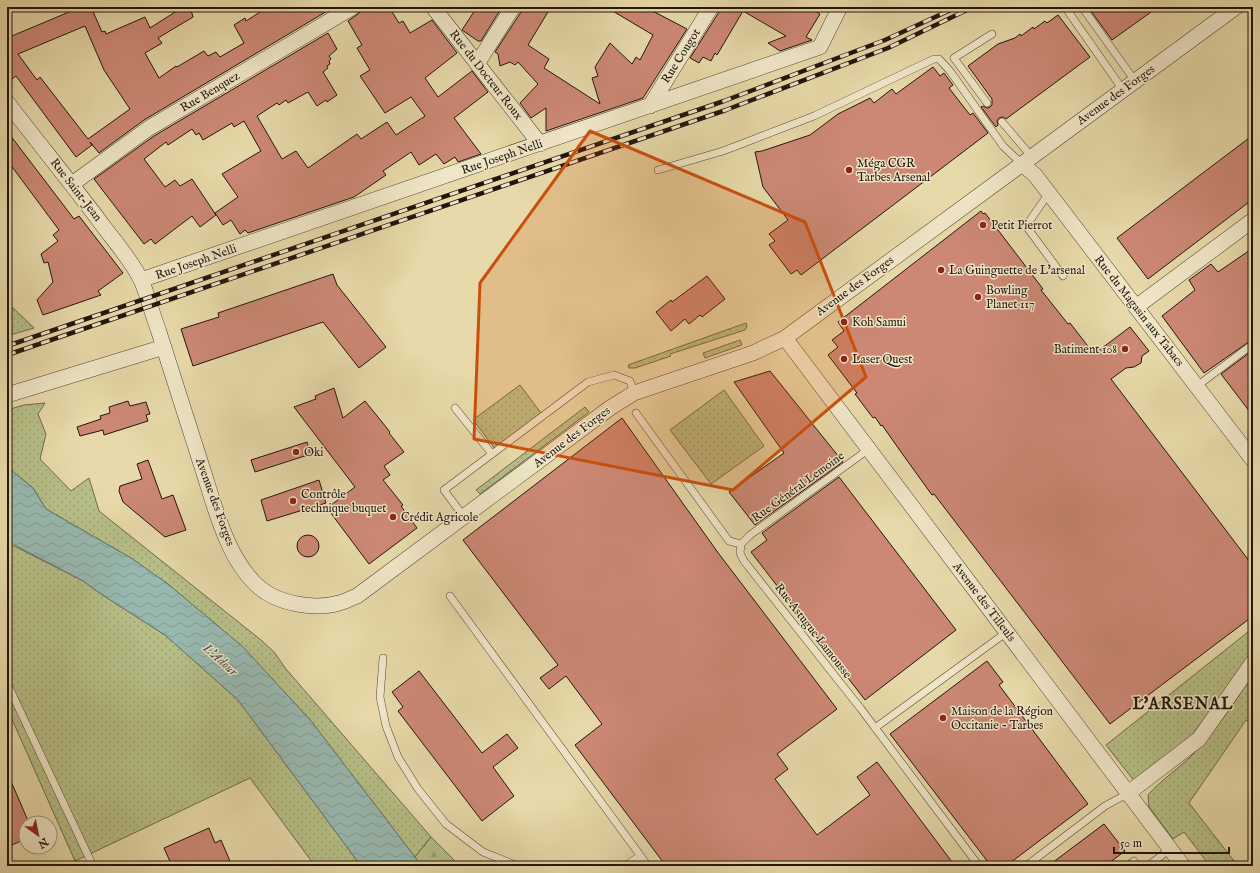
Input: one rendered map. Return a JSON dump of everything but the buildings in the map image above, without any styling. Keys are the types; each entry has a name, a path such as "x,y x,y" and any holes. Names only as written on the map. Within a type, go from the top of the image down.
{"street":[{"name":"Rue Benquez","path":"72,184 148,128 353,7"},
{"name":"Rue du Docteur Roux","path":"433,7 540,144"},
{"path":"477,64 513,7"},
{"name":"Rue Cougot","path":"650,106 711,7"},
{"name":"Rue Joseph Nelli","path":"141,280 820,47 840,7"},
{"name":"Avenue des Forges","path":"164,347 212,498 228,543 237,560 249,576 261,588 276,597 295,604 317,606 339,603 357,596 610,408 634,393 753,353 785,338 1232,8"},
{"name":"Rue Saint-Jean","path":"7,102 72,184 124,254 141,280 164,347"},
{"name":"Rue du Magasin aux Tabacs","path":"1027,160 1035,175 1253,460"},
{"path":"1136,307 1253,220"},
{"name":"Avenue des Tilleuls","path":"785,338 1127,794 1183,866"},
{"path":"7,395 164,347"},
{"path":"1127,794 1199,739 1253,662"}],"lane":[{"path":"1065,7 1129,85"},
{"path":"1082,7 1129,85"},
{"path":"987,103 954,58 992,34"},
{"path":"658,170 723,151 814,116 934,60 939,60 950,71 1003,146 1027,160"},
{"path":"1002,122 1027,160"},
{"path":"1049,193 1026,226 1064,276"},
{"path":"1197,386 1253,344"},
{"path":"464,517 444,490 588,382 614,375 630,381 634,393"},
{"path":"456,408 492,454"},
{"path":"636,413 729,541 742,544"},
{"name":"Rue Général Lemoine","path":"742,544 750,535 869,449"},
{"name":"Rue Astugue Lamousse","path":"742,544 740,553 744,561 875,728 979,866"},
{"path":"450,596 648,866"},
{"path":"875,728 1007,632"},
{"path":"383,658 380,697 386,726 398,757 418,789 446,824 483,852 518,866"},
{"path":"7,683 93,866"},
{"path":"1026,866 1105,806 1127,794"},
{"path":"1148,866 1170,849"},
{"path":"625,866 640,856"},
{"path":"1127,866 1134,861 1137,866"},
{"path":"7,864 12,866"}],"highlighted area":[{"path":"590,131 805,222 866,377 733,490 474,439 480,283"}],"green space":[{"path":"7,302 34,328 7,336"},
{"path":"746,323 747,327 745,330 670,354 671,356 635,368 629,368 628,365"},
{"path":"740,340 742,345 705,358 703,353"},
{"path":"520,385 541,413 495,449 474,419"},
{"path":"724,390 764,446 711,484 670,430"},
{"path":"45,403 38,414 46,434 40,459 71,491 89,478 99,511 274,652 286,669 431,837 415,857 311,721 243,647 168,584 131,558 46,509 33,488 7,467 7,410 24,405"},
{"path":"585,407 589,412 480,494 476,490"},
{"path":"14,546 83,581 165,635 238,700 361,866 315,866 250,778 75,861 58,823 58,815 55,815 7,708 7,548"},
{"path":"1253,628 1253,651 1190,738 1135,782 1106,745"},
{"path":"1253,675 1253,725 1246,720 1189,803 1234,861 1227,866 1210,866 1184,832 1173,839 1149,807 1148,795 1190,757 1212,733"},
{"path":"431,837 460,866 421,866 415,857"}],"water":[{"name":"L'Adour","path":"7,467 33,488 46,509 131,558 168,584 243,647 311,721 421,866 361,866 238,700 165,635 83,581 7,541"}],"railway":[{"path":"7,346 724,101 885,40 957,7"},
{"path":"7,355 726,110 888,48 973,7"}],"place":[{"name":"Méga CGR Tarbes Arsenal","path":"849,170"},
{"name":"Petit Pierrot","path":"983,225"},
{"name":"La Guinguette de L'arsenal","path":"941,270"},
{"name":"Bowling Planet 117","path":"978,297"},
{"name":"Koh Samui","path":"844,322"},
{"name":"Batiment 108","path":"1125,349"},
{"name":"Laser Quest","path":"844,359"},
{"name":"Oki","path":"296,452"},
{"name":"Contrôle technique buquet","path":"293,501"},
{"name":"Crédit Agricole","path":"393,517"},
{"name":"Maison de la Région Occitanie - Tarbes","path":"943,718"}],"district":[{"name":"L'ARSENAL","path":"1183,705"}]}
